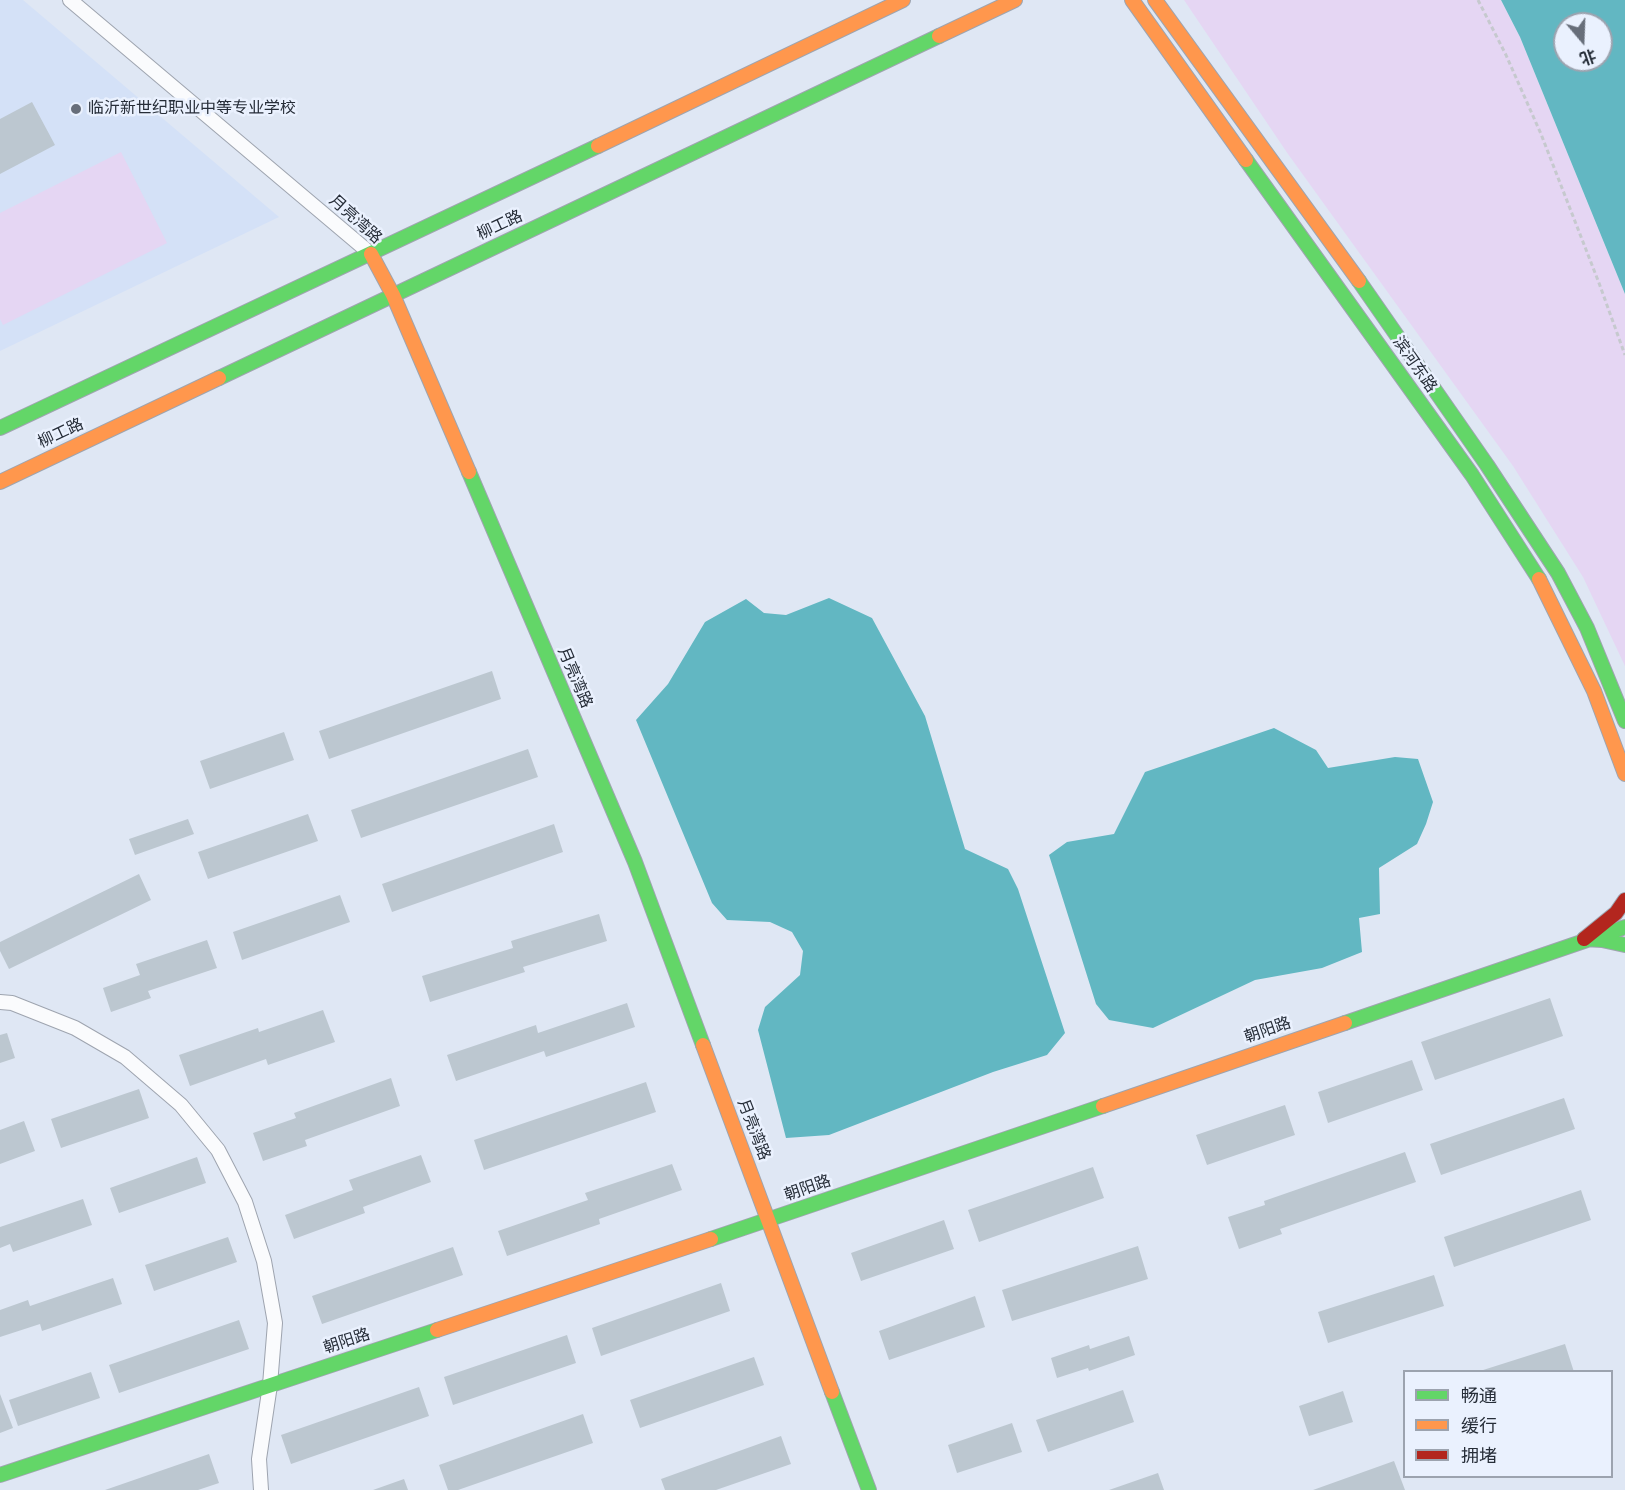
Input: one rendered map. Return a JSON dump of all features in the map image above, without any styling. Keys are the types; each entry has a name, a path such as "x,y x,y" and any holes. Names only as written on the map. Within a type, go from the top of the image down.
{"main road":[{"name":"柳工路","path":"0,428 903,0"},
{"name":"柳工路","path":"0,482 1015,0"},
{"name":"滨河东路","path":"1155,0 1368,294 1487,465 1558,573 1587,628 1625,721"},
{"name":"滨河东路","path":"1131,2 1280,204 1472,475 1542,584 1594,691 1625,774"},
{"name":"月亮湾路","path":"371,254 393,295 635,862 869,1490"},
{"path":"1584,939 1616,913 1625,900"},
{"name":"朝阳路","path":"0,1475 769,1220 1584,939 1625,927"},
{"path":"1584,939 1625,945"}],"street":[{"name":"月亮湾路","path":"70,0 371,254"},
{"path":"0,1002 12,1003 75,1028 125,1057 181,1105 218,1150 245,1202 264,1262 275,1323 270,1385 260,1459 261,1490"}],"path":[{"path":"1478,0 1506,55 1541,134 1625,355"}],"shaded area":[{"name":"临沂新世纪职业中等专业学校","path":"0,0 23,0 279,217 0,351"},
{"path":"1184,0 1501,0 1520,37 1625,294 1625,666 1583,577 1513,466 1288,154"},
{"path":"121,152 167,243 3,325 0,319 0,213"}],"water":[{"path":"1501,0 1625,0 1625,294 1520,37"},
{"path":"829,598 872,618 925,716 965,849 1008,869 1018,889 1065,1033 1047,1055 993,1072 829,1135 786,1138 758,1030 765,1007 800,975 803,951 792,932 770,922 727,920 712,903 636,720 668,684 705,622 746,599 764,613 786,615"},
{"path":"1274,728 1316,750 1328,768 1395,757 1418,759 1433,802 1417,844 1379,868 1380,914 1359,918 1362,952 1322,968 1255,980 1153,1028 1109,1020 1096,1004 1049,855 1067,842 1114,834 1145,772"}],"building":[{"path":"32,102 55,145 0,174 0,119"},
{"path":"492,671 501,699 329,759 319,731"},
{"path":"284,732 294,760 210,789 200,761"},
{"path":"528,749 538,777 361,838 351,810"},
{"path":"308,814 318,841 208,879 198,852"},
{"path":"188,819 194,834 135,855 129,839"},
{"path":"554,824 563,852 392,912 382,884"},
{"path":"139,874 151,900 9,969 0,951 0,942"},
{"path":"340,895 350,922 242,960 233,932"},
{"path":"599,914 607,941 523,967 525,972 430,1002 422,976 513,948 511,941"},
{"path":"207,940 217,968 148,991 151,998 111,1012 103,988 140,975 136,964"},
{"path":"1550,998 1563,1036 1435,1080 1421,1042"},
{"path":"627,1003 635,1027 546,1057 544,1051 456,1081 447,1055 536,1025 538,1033"},
{"path":"323,1010 335,1042 268,1065 266,1059 190,1086 179,1055 258,1028 259,1032"},
{"path":"7,1033 15,1058 0,1063 0,1035"},
{"path":"1412,1060 1423,1090 1328,1123 1318,1092"},
{"path":"391,1078 400,1106 305,1140 307,1146 263,1161 253,1133 296,1118 294,1113"},
{"path":"646,1082 656,1112 484,1170 474,1140"},
{"path":"139,1089 149,1118 61,1148 51,1119"},
{"path":"1564,1098 1575,1129 1441,1175 1430,1144"},
{"path":"1285,1105 1295,1135 1207,1165 1196,1135"},
{"path":"24,1121 35,1151 0,1164 0,1130"},
{"path":"1405,1152 1416,1182 1280,1229 1282,1234 1239,1249 1228,1217 1265,1205 1264,1201"},
{"path":"421,1155 431,1182 363,1207 365,1213 294,1239 285,1215 353,1190 349,1180"},
{"path":"197,1157 206,1183 119,1213 110,1188"},
{"path":"672,1164 682,1190 599,1219 600,1224 507,1256 498,1231 588,1200 585,1193"},
{"path":"1093,1167 1104,1198 979,1242 968,1210"},
{"path":"1581,1190 1591,1220 1454,1267 1444,1237"},
{"path":"83,1199 92,1225 13,1252 10,1244 0,1248 0,1227"},
{"path":"944,1220 954,1249 861,1281 851,1253"},
{"path":"228,1237 237,1262 154,1291 145,1265"},
{"path":"1138,1246 1148,1279 1012,1321 1002,1290"},
{"path":"453,1247 463,1275 322,1324 312,1296"},
{"path":"1434,1275 1444,1306 1328,1343 1318,1312"},
{"path":"113,1278 122,1304 42,1331 40,1324 0,1337 0,1310 28,1300 30,1306"},
{"path":"721,1283 730,1311 601,1356 592,1328"},
{"path":"975,1296 985,1327 889,1360 879,1331"},
{"path":"239,1320 249,1349 119,1393 109,1365"},
{"path":"567,1335 576,1363 453,1405 444,1377"},
{"path":"1129,1336 1135,1355 1089,1371 1088,1368 1057,1378 1051,1358 1089,1345 1090,1349"},
{"path":"1565,1344 1573,1370 1483,1370"},
{"path":"754,1357 764,1385 640,1428 630,1400"},
{"path":"91,1372 100,1398 18,1426 9,1400"},
{"path":"419,1387 429,1416 291,1464 281,1435"},
{"path":"1123,1390 1134,1422 1048,1452 1036,1420"},
{"path":"1343,1391 1353,1422 1309,1436 1299,1406"},
{"path":"0,1394 13,1428 0,1433"},
{"path":"583,1414 593,1443 458,1490 448,1490 439,1465"},
{"path":"1012,1423 1022,1452 957,1473 948,1445"},
{"path":"781,1436 791,1464 716,1490 665,1490 661,1479"},
{"path":"209,1454 219,1483 198,1490 105,1490"},
{"path":"1394,1461 1405,1490 1313,1490"},
{"path":"1158,1473 1164,1490 1109,1490"},
{"path":"404,1479 408,1490 373,1490"}],"traffic: fast":[{"path":"219,378 939,36"},
{"path":"0,428 598,146"},
{"path":"1246,160 1472,475 1539,579"},
{"path":"1359,281 1487,465 1558,573 1587,628 1625,721"},
{"path":"469,472 635,862 703,1045"},
{"path":"1345,1023 1625,927"},
{"path":"1584,939 1625,945"},
{"path":"711,1239 1103,1106"},
{"path":"0,1475 437,1330"},
{"path":"832,1392 869,1490"}],"traffic: slow":[{"path":"598,146 903,0"},
{"path":"939,36 1015,0"},
{"path":"1132,0 1246,160"},
{"path":"1155,0 1359,281"},
{"path":"371,254 393,295 469,472"},
{"path":"0,482 219,378"},
{"path":"1539,579 1594,691 1625,774"},
{"path":"1103,1106 1345,1023"},
{"path":"703,1045 832,1392"},
{"path":"437,1330 711,1239"}],"traffic: jam":[{"path":"1584,939 1616,913 1625,900"}],"place":[{"name":"临沂新世纪职业中等专业学校","path":"76,109"}]}
